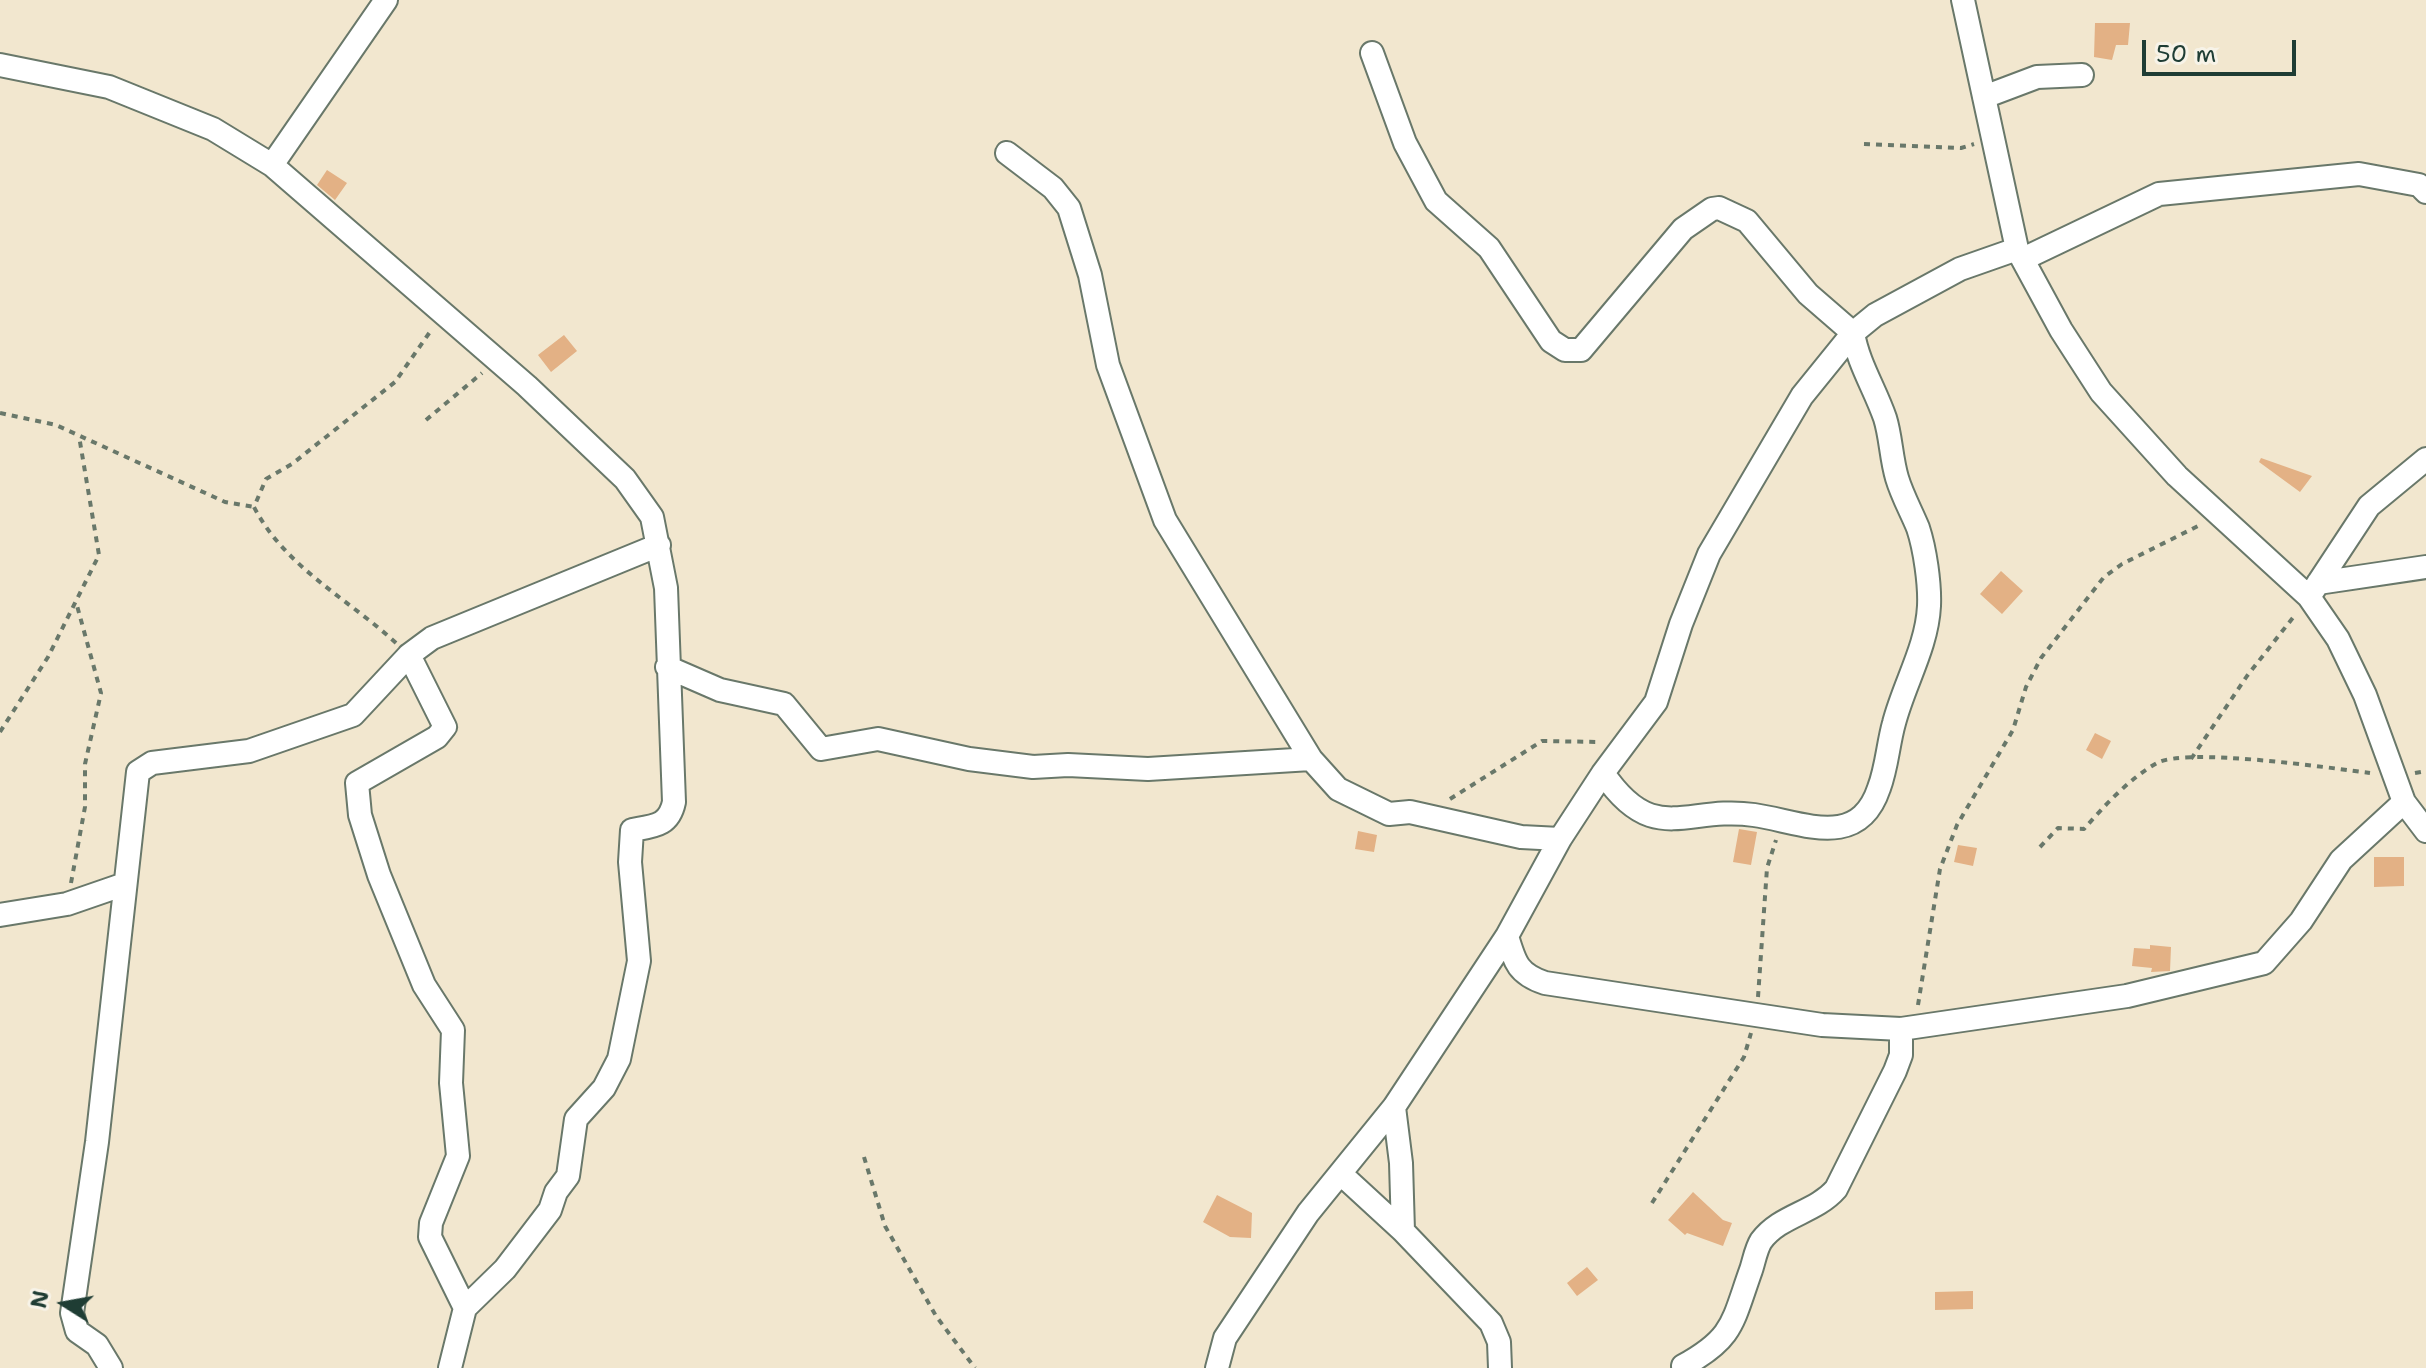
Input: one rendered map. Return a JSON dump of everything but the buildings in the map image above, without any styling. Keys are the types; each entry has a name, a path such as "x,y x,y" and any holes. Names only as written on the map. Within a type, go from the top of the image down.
{"street":[{"path":"272,165 386,0"},
{"path":"1963,0 2020,254 2061,330 2101,392 2177,476 2313,590 2365,695 2404,802 2426,831"},
{"path":"1372,53 1405,143 1436,201 1489,248 1551,341 1565,350 1581,350 1683,229 1719,208 1747,221 1808,294 1853,333 1856,351 1886,419 1897,478 1920,532 1929,606 1921,647 1894,721 1879,789 1869,808 1855,825 1834,828 1781,822 1753,814 1664,820 1646,814 1617,793 1603,773"},
{"path":"0,65 109,87 213,129 272,165 496,361 625,479 652,517 666,588 674,802 671,816 662,824 632,830 630,862 639,961 619,1059 604,1088 576,1119 568,1176 556,1192 550,1210 505,1269 465,1308 450,1368"},
{"path":"1984,97 2037,77 2082,75"},
{"path":"1007,153 1053,188 1069,208 1090,275 1108,365 1165,520 1311,759 1338,789 1389,814 1410,812 1521,837 1560,839"},
{"path":"1217,1368 1225,1338 1308,1213 1394,1107 1507,936 1560,839 1603,773 1656,702 1681,624 1709,554 1802,396 1853,333 1875,315 1960,269 2020,254 2159,194 2359,174 2419,185 2426,192"},
{"path":"2313,590 2369,506 2426,459"},
{"path":"111,1368 97,1345 77,1331 72,1313 97,1142 138,772 152,763 249,751 353,715 409,655 432,638 659,545"},
{"path":"2313,590 2426,567"},
{"path":"409,655 445,727 437,737 357,783 360,815 379,875 424,985 453,1030 451,1083 458,1156 431,1223 430,1237 465,1308"},
{"path":"667,667 720,690 784,704 821,749 878,739 969,759 1033,767 1068,765 1148,769 1311,759"},
{"path":"1507,936 1516,968 1525,976 1545,983 1822,1025 1908,1028 2127,996 2264,963 2301,921 2341,860 2404,802"},
{"path":"0,915 67,904 125,884"},
{"path":"1683,1366 1713,1349 1728,1334 1759,1245 1773,1227 1826,1201 1836,1189 1895,1071 1908,1028"},
{"path":"1394,1107 1401,1163 1403,1231"},
{"path":"1341,1174 1403,1231 1491,1323 1499,1342 1500,1368"}],"path":[{"path":"1864,144 1961,148 1992,139"},
{"path":"254,507 266,479 292,464 395,382 442,315"},
{"path":"426,420 496,361"},
{"path":"0,413 56,425 225,502 254,507"},
{"path":"0,732 48,657 99,555 79,436"},
{"path":"254,507 266,529 292,560 358,608 409,655"},
{"path":"1908,1028 1940,869 1957,825 2013,730 2026,687 2041,658 2104,577 2221,512"},
{"path":"2191,759 2247,676 2313,590"},
{"path":"67,904 85,807 85,764 101,693 75,600"},
{"path":"1447,801 1542,741 1627,741"},
{"path":"2040,847 2058,828 2084,829 2103,807 2158,762 2191,759 2280,761 2395,777"},
{"path":"1652,1203 1744,1057 1757,1014 1767,868 1781,822"},
{"path":"864,1157 885,1226 936,1316 975,1368"}]}
